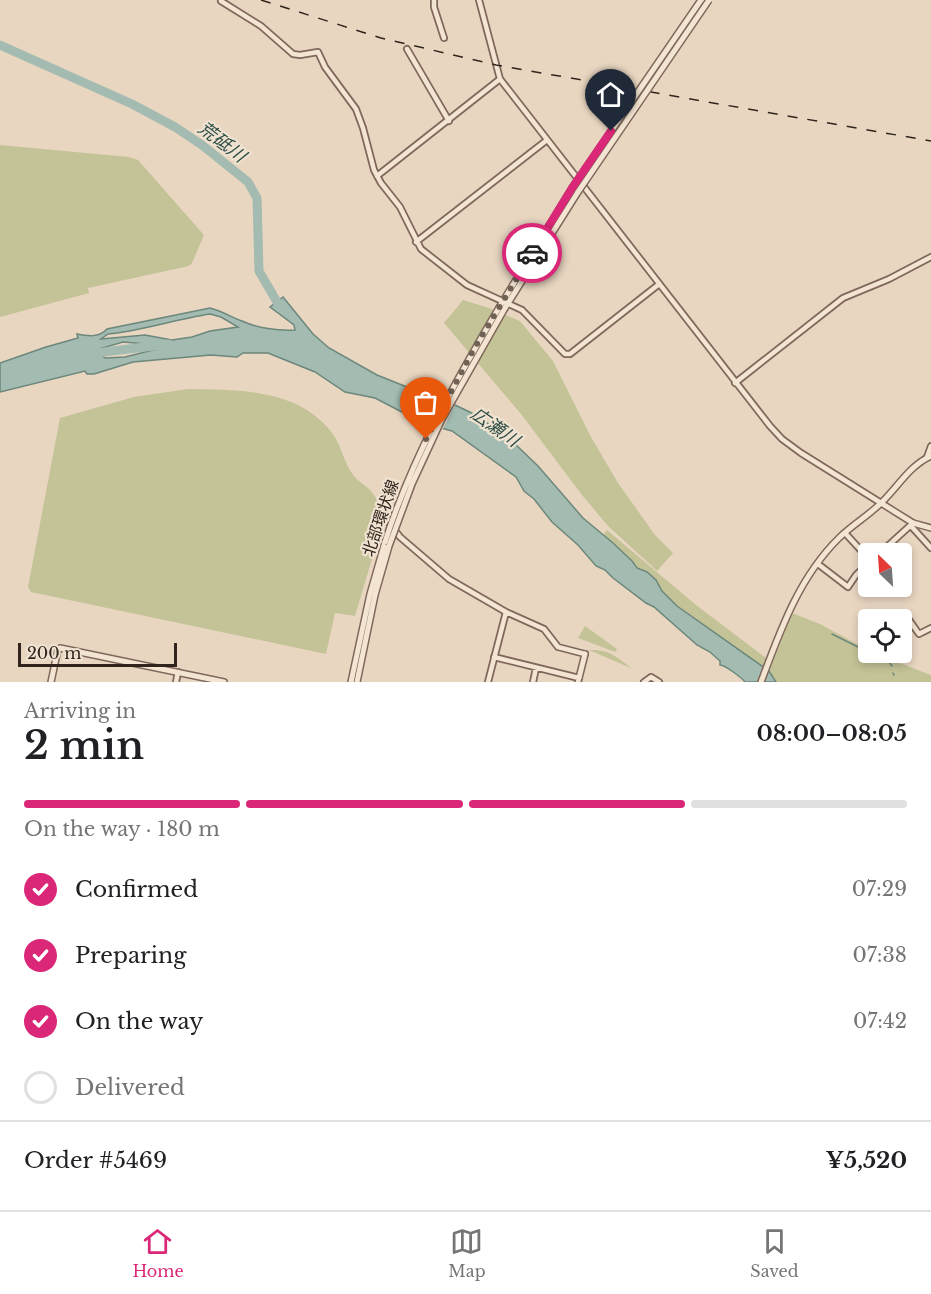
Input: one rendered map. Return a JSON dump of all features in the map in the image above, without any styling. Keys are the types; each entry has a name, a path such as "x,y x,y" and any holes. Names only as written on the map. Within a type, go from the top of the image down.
{"street":[{"path":"435,0 434,7 444,38"},
{"path":"479,0 500,79 735,383 782,439 912,525 931,548"},
{"path":"575,190 701,0"},
{"path":"575,190 709,0"},
{"path":"221,1 261,26 292,54 318,52 325,67 344,91 359,117 371,163 377,176 400,207 416,242 426,254 459,279 480,292 527,314 565,354 568,355 658,285"},
{"path":"407,49 449,121"},
{"path":"377,176 500,79"},
{"path":"416,242 547,140"},
{"name":"北部環状線","path":"351,682 370,594 387,544 412,484 442,419 504,304 575,190"},
{"path":"735,383 843,298 889,279 931,257"},
{"path":"761,682 791,607 818,564 838,539 881,503 899,483 929,457 931,446"},
{"path":"386,519 400,537 450,579 506,612 544,629 558,647 585,654 578,680 494,657"},
{"path":"912,525 931,528"},
{"path":"892,543 912,525"},
{"path":"845,533 858,547"},
{"name":"北部環状線","path":"357,682 387,544"},
{"path":"818,564 848,586 858,573"},
{"path":"488,682 506,612"},
{"path":"912,624 919,634 931,628"},
{"path":"51,682 60,648 224,682"},
{"path":"533,682 536,668"},
{"path":"176,682 178,672"},
{"path":"644,682 651,677 659,682"}],"green space":[{"path":"0,145 129,157 138,160 204,235 192,263 189,266 88,288 89,293 0,317"},
{"path":"463,300 520,321 553,361 591,437 618,483 655,535 673,553 657,571 608,526 521,414 444,323"},
{"path":"188,389 227,390 267,395 303,408 319,419 333,434 351,471 371,491 385,515 355,616 335,613 326,654 31,592 28,587 60,418 134,397"},
{"path":"607,530 696,605 766,658 763,667 677,606 647,572 637,568 603,535"},
{"path":"792,613 820,624 858,645 858,663 899,663 931,675 931,682 776,682 769,671"},
{"path":"585,626 617,649 615,652 578,638"},
{"path":"589,650 608,653 633,669"}],"shaded area":[{"path":"283,297 313,334 329,348 377,375 438,397 476,415 512,441 538,466 583,518 613,543 637,568 647,572 656,580 662,591 677,606 769,671 776,682 745,682 720,665 720,661 710,652 697,645 654,607 605,570 596,566 524,491 516,477 452,431 423,423 375,398 345,392 315,372 268,353 243,353 237,357 211,355 133,362 94,374 87,374 85,371 0,392 0,363 78,338 77,334 97,335 107,329 210,308 254,326 295,330 294,325 270,307","holes":["210,314 221,317 238,327 172,340 145,335 101,339 108,334","123,342 157,345 161,348 125,357 105,358 100,353 99,349"]}],"pier":[{"path":"442,396 456,402 442,431 426,427"}],"waterway":[{"name":"荒砥川","path":"0,45 132,104 175,127 202,145 248,182 257,198 259,271 277,302 286,309"},
{"name":"広瀬川","path":"88,354 169,344"},
{"path":"832,634 858,647"}],"railway":[{"path":"261,0 381,38 496,65 931,141"}],"way so far":[{"path":"426,439 474,349 532,253"}],"route":[{"path":"532,253 611,131"}]}
